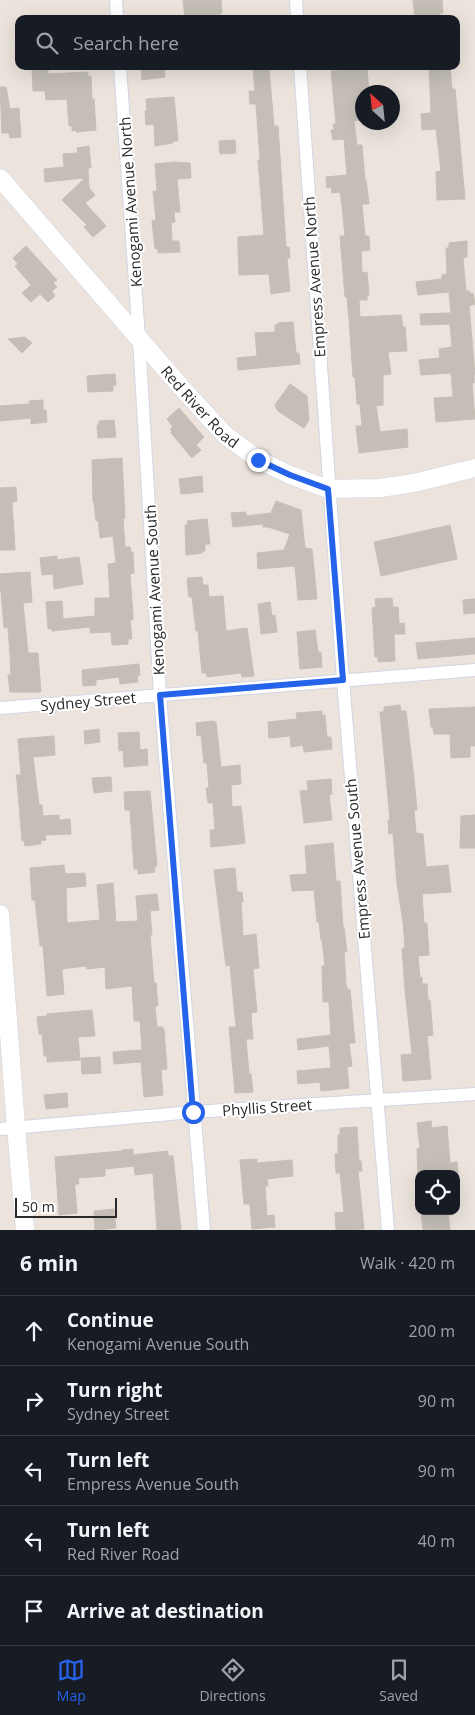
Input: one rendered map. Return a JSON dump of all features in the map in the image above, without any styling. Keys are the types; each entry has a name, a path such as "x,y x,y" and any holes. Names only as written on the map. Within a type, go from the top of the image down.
{"main road":[{"name":"Red River Road","path":"1,182 226,435 258,460 290,475 328,489 380,488 414,484 475,468"},
{"path":"0,914 8,1128 25,1230"}],"street":[{"path":"116,0 117,15"},
{"path":"296,0 297,15"},
{"name":"Kenogami Avenue North","path":"120,70 139,338"},
{"name":"Empress Avenue North","path":"300,70 328,489"},
{"name":"Kenogami Avenue South","path":"139,338 160,695 204,1230"},
{"name":"Empress Avenue South","path":"328,489 388,1230"},
{"name":"Sydney Street","path":"0,708 475,670"},
{"name":"Phyllis Street","path":"8,1128 193,1112 475,1094"}],"building":[{"path":"183,0 221,0 222,13 220,15 185,15"},
{"path":"413,0 442,0 443,13 440,13 440,15 415,15"},
{"path":"32,70 48,70 48,74 88,72 88,77 91,76 96,130 72,131 72,126 69,126 67,99 46,100 45,91 33,91"},
{"path":"141,70 164,70 165,77 142,80"},
{"path":"253,70 269,70 274,126 278,126 286,247 289,247 290,258 287,258 290,291 271,294 269,274 239,275 238,237 264,235 256,104 250,104 249,91 255,91"},
{"path":"367,70 368,85 355,85 354,121 357,145 362,145 369,204 362,204 365,236 369,236 370,250 361,251 362,273 367,272 369,295 367,300 359,300 360,317 401,315 403,327 405,327 407,351 388,352 391,374 383,375 383,405 376,406 380,432 407,429 408,447 359,453 356,426 362,426 360,404 357,404 355,377 353,377 347,297 345,297 340,236 345,236 342,206 340,192 332,193 331,187 327,188 326,177 347,175 344,139 333,140 331,130 334,130 333,124 336,124 331,71"},
{"path":"429,70 450,70 452,89 455,89 465,199 437,200 436,172 441,171 436,129 422,130 421,114 431,113"},
{"path":"0,87 6,87 10,109 19,108 21,137 10,138 9,133 2,133"},
{"path":"174,97 178,141 155,146 154,124 146,125 146,99"},
{"path":"235,140 236,153 220,154 219,141"},
{"path":"89,146 91,168 88,168 89,188 95,195 85,203 106,226 93,237 84,227 87,225 62,200 85,178 45,182 44,169 64,167 63,154 78,153 77,148"},
{"path":"190,163 191,178 177,179 180,212 174,212 175,222 171,223 172,241 179,241 180,252 158,253 158,249 155,249 152,221 156,220 153,191 157,191 155,164"},
{"path":"467,241 467,257 463,258 466,291 470,291 470,294 473,293 475,304 469,306 475,374 474,383 472,383 475,419 436,422 434,398 453,397 451,373 421,375 419,360 440,358 439,349 452,347 450,324 421,325 420,314 451,313 449,292 418,295 416,282 442,279 442,275 447,274 446,248 449,248 449,243"},
{"path":"26,246 57,280 53,283 57,287 52,291 55,296 48,302 40,294 31,302 22,293 31,285 15,266 18,264 13,258"},
{"path":"293,322 296,353 299,353 300,364 238,370 237,358 257,356 255,333 275,332 275,325 278,325 278,323"},
{"path":"25,337 32,343 22,353 8,339"},
{"path":"115,374 116,385 113,385 113,391 88,392 87,376"},
{"path":"290,384 307,396 309,420 304,428 278,411 275,405"},
{"path":"43,400 43,410 46,410 47,422 31,424 31,418 0,421 0,406 30,404 29,401"},
{"path":"179,408 204,437 196,445 201,450 192,458 171,433 170,429 173,427 167,419"},
{"path":"114,420 116,437 98,438 97,425 99,425 99,421"},
{"path":"122,458 125,547 130,547 131,552 133,552 134,573 130,574 133,615 133,620 130,620 132,639 128,639 128,644 112,645 111,632 90,633 90,627 52,631 52,629 48,629 46,602 62,601 63,619 95,616 95,598 110,598 108,564 116,563 113,536 100,538 93,502 92,460"},
{"path":"202,476 203,492 181,494 179,479"},
{"path":"16,487 17,501 12,502 15,550 0,550 0,488"},
{"path":"276,501 301,510 305,548 312,549 317,599 298,600 295,566 258,569 257,553 284,550 290,534 263,527 263,524 233,527 231,513 246,512 246,516 271,513"},
{"path":"207,519 210,544 205,544 205,551 202,551 202,553 186,555 185,525 188,525 187,521"},
{"path":"450,525 457,559 381,576 374,542"},
{"path":"57,556 57,560 79,557 83,584 54,589 53,574 42,575 40,558"},
{"path":"30,572 32,602 23,603 28,653 38,653 41,692 10,692 8,675 11,675 8,627 4,628 0,574"},
{"path":"202,577 203,585 208,585 209,597 223,596 226,631 247,628 254,676 242,677 241,673 207,677 206,673 202,673 198,631 196,631 192,597 189,597 187,582 188,578"},
{"path":"392,598 393,607 398,607 399,624 404,623 405,634 394,634 395,661 378,662 378,657 375,657 372,608 376,607 375,599"},
{"path":"475,599 475,613 464,614 463,600"},
{"path":"270,602 272,616 275,615 277,632 261,634 258,604"},
{"path":"315,630 318,652 321,652 322,667 300,669 297,632"},
{"path":"475,638 475,654 418,659 416,643"},
{"path":"139,664 140,675 137,676 138,682 120,684 119,677 96,680 96,685 83,686 82,670"},
{"path":"400,705 401,711 406,711 417,810 414,810 416,833 423,834 426,867 448,865 451,892 422,894 424,923 427,923 429,955 418,956 420,978 422,977 422,984 427,984 428,1000 430,1000 433,1035 427,1036 431,1079 403,1081 401,1055 412,1054 402,948 405,948 403,922 397,884 393,833 389,834 388,820 390,820 380,712 384,712 384,707"},
{"path":"475,707 475,746 470,746 470,757 451,758 450,734 434,734 433,727 431,727 429,709"},
{"path":"322,711 322,716 325,715 327,737 331,737 332,749 304,752 303,745 291,747 290,736 269,738 268,722 297,719 296,713"},
{"path":"216,722 221,767 240,765 241,784 231,785 232,807 241,806 245,843 211,847 210,830 215,830 213,803 208,803 206,788 209,788 207,763 204,763 201,735 197,736 196,723"},
{"path":"99,729 100,742 85,744 84,731"},
{"path":"139,732 140,750 147,749 148,765 124,767 123,750 119,751 118,733"},
{"path":"54,736 55,755 33,757 39,805 42,805 43,816 59,815 59,820 70,819 71,834 45,835 46,840 40,841 41,844 25,846 24,840 22,841 16,775 21,775 18,739"},
{"path":"111,777 112,791 94,793 92,778"},
{"path":"331,779 332,794 329,795 332,820 304,823 300,791 308,790 307,781"},
{"path":"150,791 157,866 154,867 155,872 138,874 138,869 134,869 130,810 125,810 124,792"},
{"path":"475,815 475,848 460,848 461,816"},
{"path":"333,843 336,881 340,881 343,927 347,952 344,952 346,985 348,990 350,989 355,1043 349,1043 352,1066 347,1067 349,1088 321,1091 320,1082 298,1084 297,1071 331,1068 329,1046 298,1050 297,1039 331,1035 329,1002 323,1002 322,966 325,966 322,940 319,922 317,922 314,890 292,891 290,875 307,874 305,846"},
{"path":"64,865 65,874 85,873 86,886 66,888 67,923 100,920 97,885 113,883 116,922 138,921 136,896 157,894 159,910 150,911 152,935 150,935 158,1006 155,1006 157,1027 163,1027 164,1030 167,1069 161,1070 163,1095 144,1097 141,1062 114,1064 113,1052 142,1050 140,1021 134,1021 132,986 106,989 105,967 87,969 86,966 62,969 64,994 47,996 43,946 40,946 35,900 32,900 30,868"},
{"path":"235,868 237,892 242,892 243,936 256,934 259,968 253,969 257,1012 251,1013 253,1039 246,1039 249,1074 251,1074 253,1092 235,1093 229,1027 236,1027 230,965 226,966 214,870"},
{"path":"92,1010 95,1036 78,1037 80,1060 47,1062 47,1056 44,1056 42,1034 39,1034 37,1017 47,1016 47,1014"},
{"path":"100,1057 101,1073 82,1074 81,1058"},
{"path":"67,1093 68,1107 46,1109 44,1095"},
{"path":"431,1121 432,1128 447,1126 450,1163 457,1162 458,1170 418,1170 417,1149 420,1148 417,1123"},
{"path":"357,1127 359,1161 361,1161 362,1171 358,1171 364,1229 336,1230 335,1213 344,1212 340,1173 336,1173 335,1154 338,1154 338,1135 340,1135 340,1128"},
{"path":"133,1149 133,1155 168,1151 168,1156 173,1156 181,1230 157,1230 153,1173 135,1175 134,1166 105,1169 105,1176 78,1178 79,1184 75,1184 77,1213 59,1215 55,1157"},
{"path":"257,1159 257,1163 292,1160 293,1176 267,1179 268,1186 265,1186 267,1216 274,1215 275,1227 252,1229 250,1204 244,1204 240,1160"},
{"path":"114,1209 116,1228 95,1230 94,1211"},
{"path":"421,1215 448,1215 450,1230 423,1230"}],"route":[{"path":"193,1112 160,695 343,680 328,489 290,475 258,460"}]}
